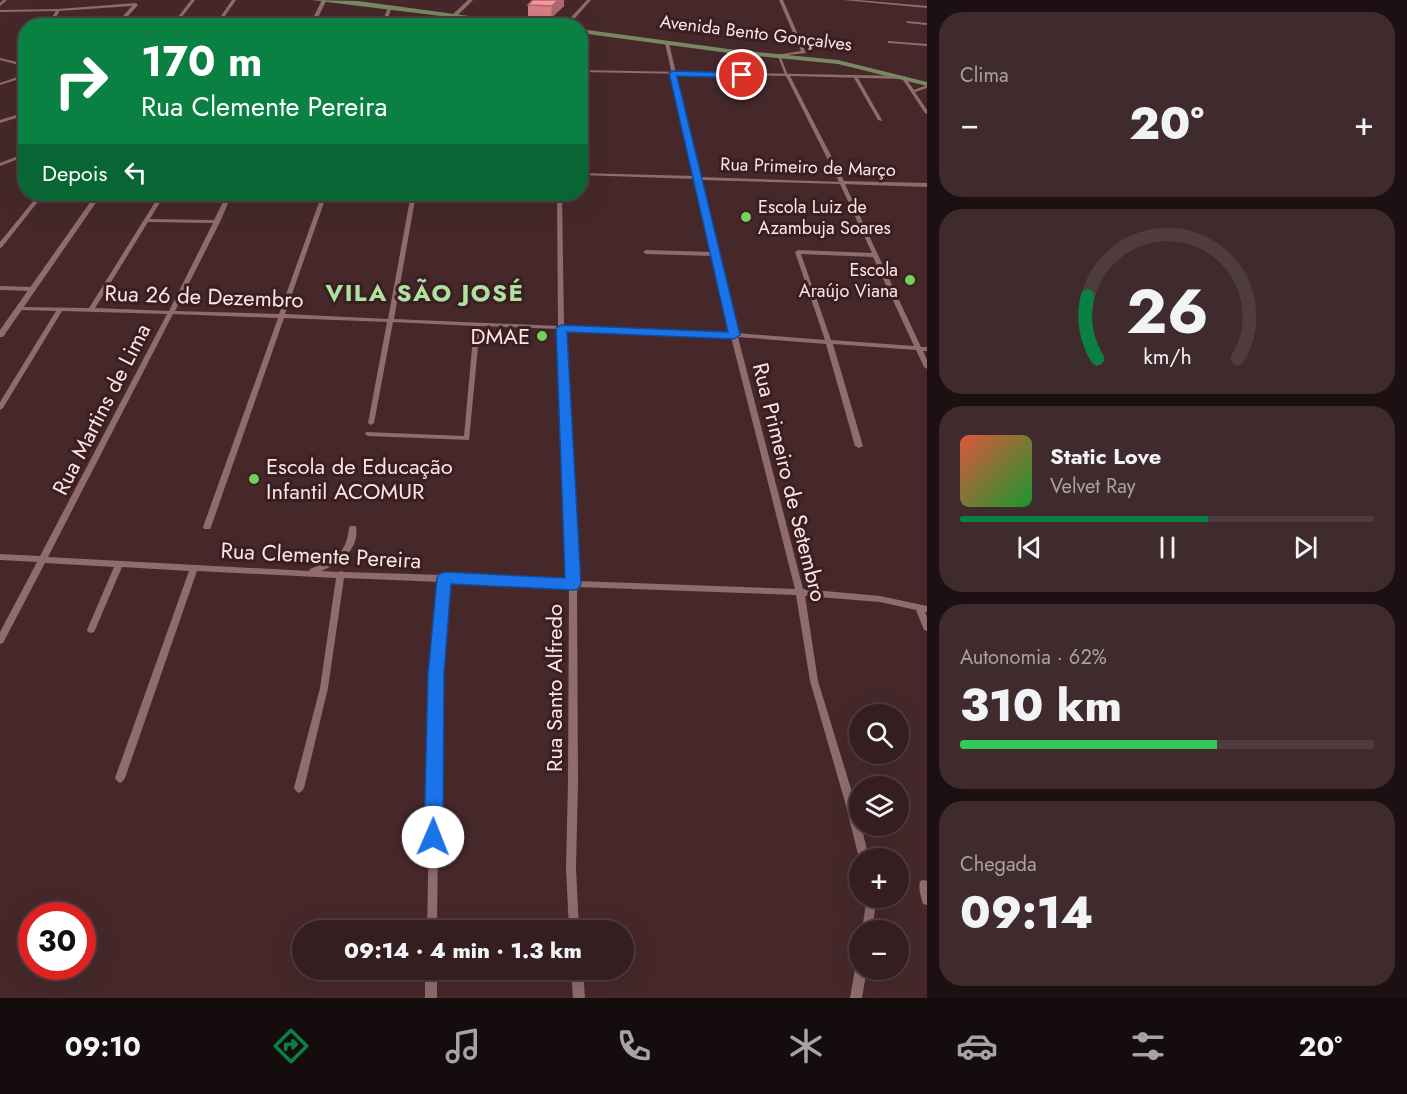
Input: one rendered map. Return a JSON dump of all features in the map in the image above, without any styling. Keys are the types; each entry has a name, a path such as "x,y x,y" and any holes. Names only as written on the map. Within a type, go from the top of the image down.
{"main road":[{"name":"Avenida Bento Gonçalves","path":"314,0 503,18"},
{"name":"Avenida Bento Gonçalves","path":"368,0 490,18"},
{"path":"458,13 471,0"},
{"name":"Avenida Bento Gonçalves","path":"588,27 804,52 853,60 927,78"},
{"name":"Avenida Bento Gonçalves","path":"588,32 838,62 927,85"}],"street":[{"path":"0,5 6,0"},
{"path":"179,18 193,0"},
{"path":"222,18 234,0"},
{"path":"315,18 325,0"},
{"path":"572,18 589,0"},
{"path":"781,0 804,52 778,55 842,183 927,367"},
{"path":"845,0 927,7"},
{"path":"0,11 58,10 138,2"},
{"path":"123,18 138,2"},
{"path":"386,18 390,7"},
{"path":"54,18 58,10"},
{"path":"456,18 458,13"},
{"path":"907,22 927,24"},
{"path":"889,42 927,45"},
{"name":"Rua Primeiro de Setembro","path":"667,43 734,335 800,592 814,681 862,848"},
{"path":"0,59 18,64"},
{"path":"588,71 788,77 903,77 927,112"},
{"path":"0,84 18,78"},
{"path":"856,78 880,120"},
{"path":"913,92 927,85"},
{"path":"0,122 18,116"},
{"path":"0,165 18,157"},
{"name":"Rua Primeiro de Março","path":"588,174 927,185"},
{"path":"0,246 35,201"},
{"path":"0,335 94,201"},
{"path":"91,310 158,201"},
{"name":"Rua Martins de Lima","path":"0,640 171,313 227,201"},
{"path":"207,527 323,201"},
{"path":"371,423 413,201"},
{"name":"Rua Santo Alfredo","path":"560,201 561,328 573,584 571,868 574,920"},
{"path":"146,220 217,222"},
{"path":"646,252 715,254"},
{"path":"859,446 829,342 798,252 876,255"},
{"path":"0,288 32,289"},
{"name":"Rua 26 de Dezembro","path":"20,308 392,320 734,335 927,349"},
{"path":"0,408 60,309"},
{"path":"368,434 467,438 477,324"},
{"path":"309,573 330,565 347,552 352,541 353,528"},
{"name":"Rua Clemente Pereira","path":"0,557 309,573 800,592 880,599 923,608"},
{"path":"91,630 119,564"},
{"path":"120,778 194,567"},
{"path":"299,789 324,688 341,574"},
{"path":"432,920 436,674 445,578"},
{"path":"923,608 927,628"},
{"path":"924,885 927,900"},
{"path":"431,980 431,998"},
{"path":"578,980 579,998"},
{"path":"856,998 859,980"}],"building":[{"path":"533,0 558,0 552,6 528,5"}],"place":[{"name":"Escola Luiz de Azambuja Soares","path":"746,217"},
{"name":"Escola Araújo Viana","path":"910,280"},
{"name":"DMAE","path":"542,336"},
{"name":"Escola de Educação Infantil ACOMUR","path":"254,479"}],"district":[{"name":"VILA SÃO JOSÉ","path":"425,293"}],"route":[{"path":"433,837 436,674 445,578 573,584 561,328 734,335 673,73 742,75"}]}
